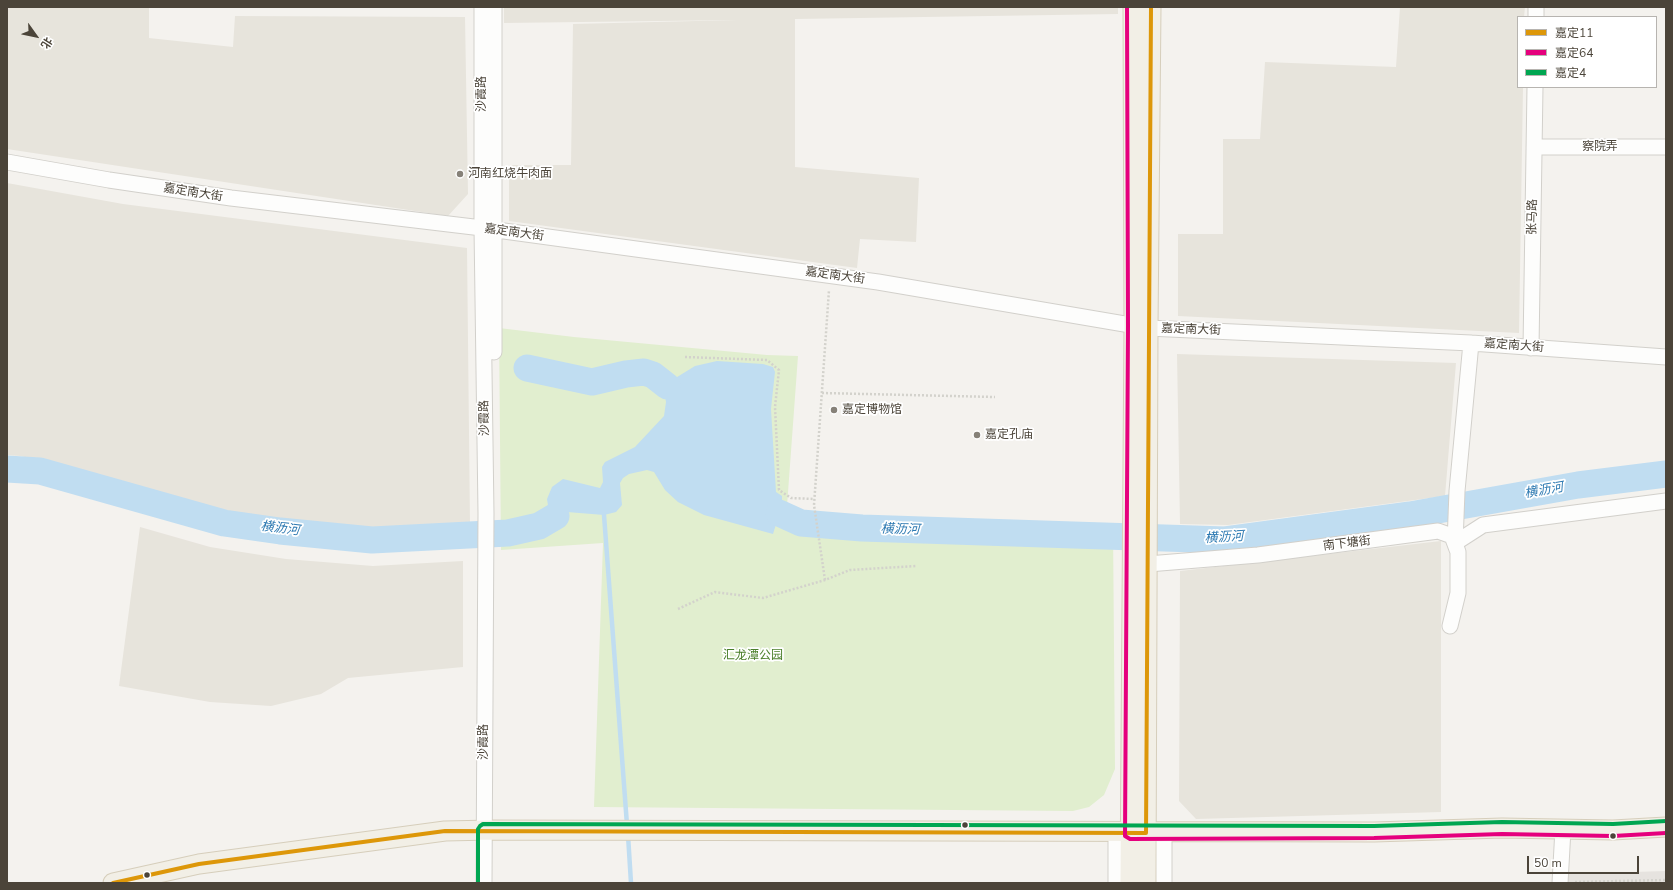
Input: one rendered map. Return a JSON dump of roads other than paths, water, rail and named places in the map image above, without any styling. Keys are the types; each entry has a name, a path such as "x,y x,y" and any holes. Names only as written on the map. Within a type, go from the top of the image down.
{"main road":[{"path":"1133,7 1141,327"},
{"path":"1146,883 1139,833 1143,557 1140,522 1141,327 1151,7"},
{"path":"113,883 199,864 445,831 650,830 1139,833 1374,832 1502,828 1613,830 1666,827"},
{"path":"1130,883 1139,833"}],"street":[{"name":"沙霞路","path":"482,7 488,229 486,513 487,830"},
{"path":"484,883 487,830 488,229 494,7"},
{"name":"张马路","path":"1531,348 1535,88"},
{"name":"察院弄","path":"1534,147 1666,147"},
{"name":"嘉定南大街","path":"7,162 109,180 231,198 488,229 830,275 1141,327 1471,343 1666,357"},
{"path":"1450,626 1458,593 1458,552 1455,543 1457,491 1471,343"},
{"path":"1455,543 1483,526 1666,501"},
{"name":"南下塘街","path":"1143,557 1258,555 1438,531 1452,536 1455,543"},
{"path":"1560,882 1563,829"},
{"path":"487,830 492,883"},
{"path":"1116,883 1139,833"},
{"path":"1139,833 1164,883"}],"water":[{"path":"717,361 763,364 773,367 775,372 771,409 776,492 782,496 782,505 773,534 704,515 678,502 665,490 654,472 647,470 629,474 623,478 620,483 622,505 616,512 604,515 567,512 556,516 549,512 547,499 552,487 563,479 600,488 603,482 602,467 605,462 635,447 664,416 666,402 664,391 669,382 695,366"}],"waterway":[{"path":"527,368 592,382 626,374 644,372 653,375 667,386"},
{"name":"横沥河","path":"7,469 40,471 224,523 280,531 372,540 508,533 539,526 556,516"},
{"name":"横沥河","path":"779,513 801,523 862,528 1225,540 1410,515 1578,485 1666,474"},
{"path":"604,515 627,825"},
{"path":"628,835 631,883"}],"place":[{"name":"河南红烧牛肉面","path":"460,174"},
{"name":"嘉定博物馆","path":"834,410"},
{"name":"嘉定孔庙","path":"977,435"}],"park label":[{"name":"汇龙潭公园","path":"753,656"}]}
